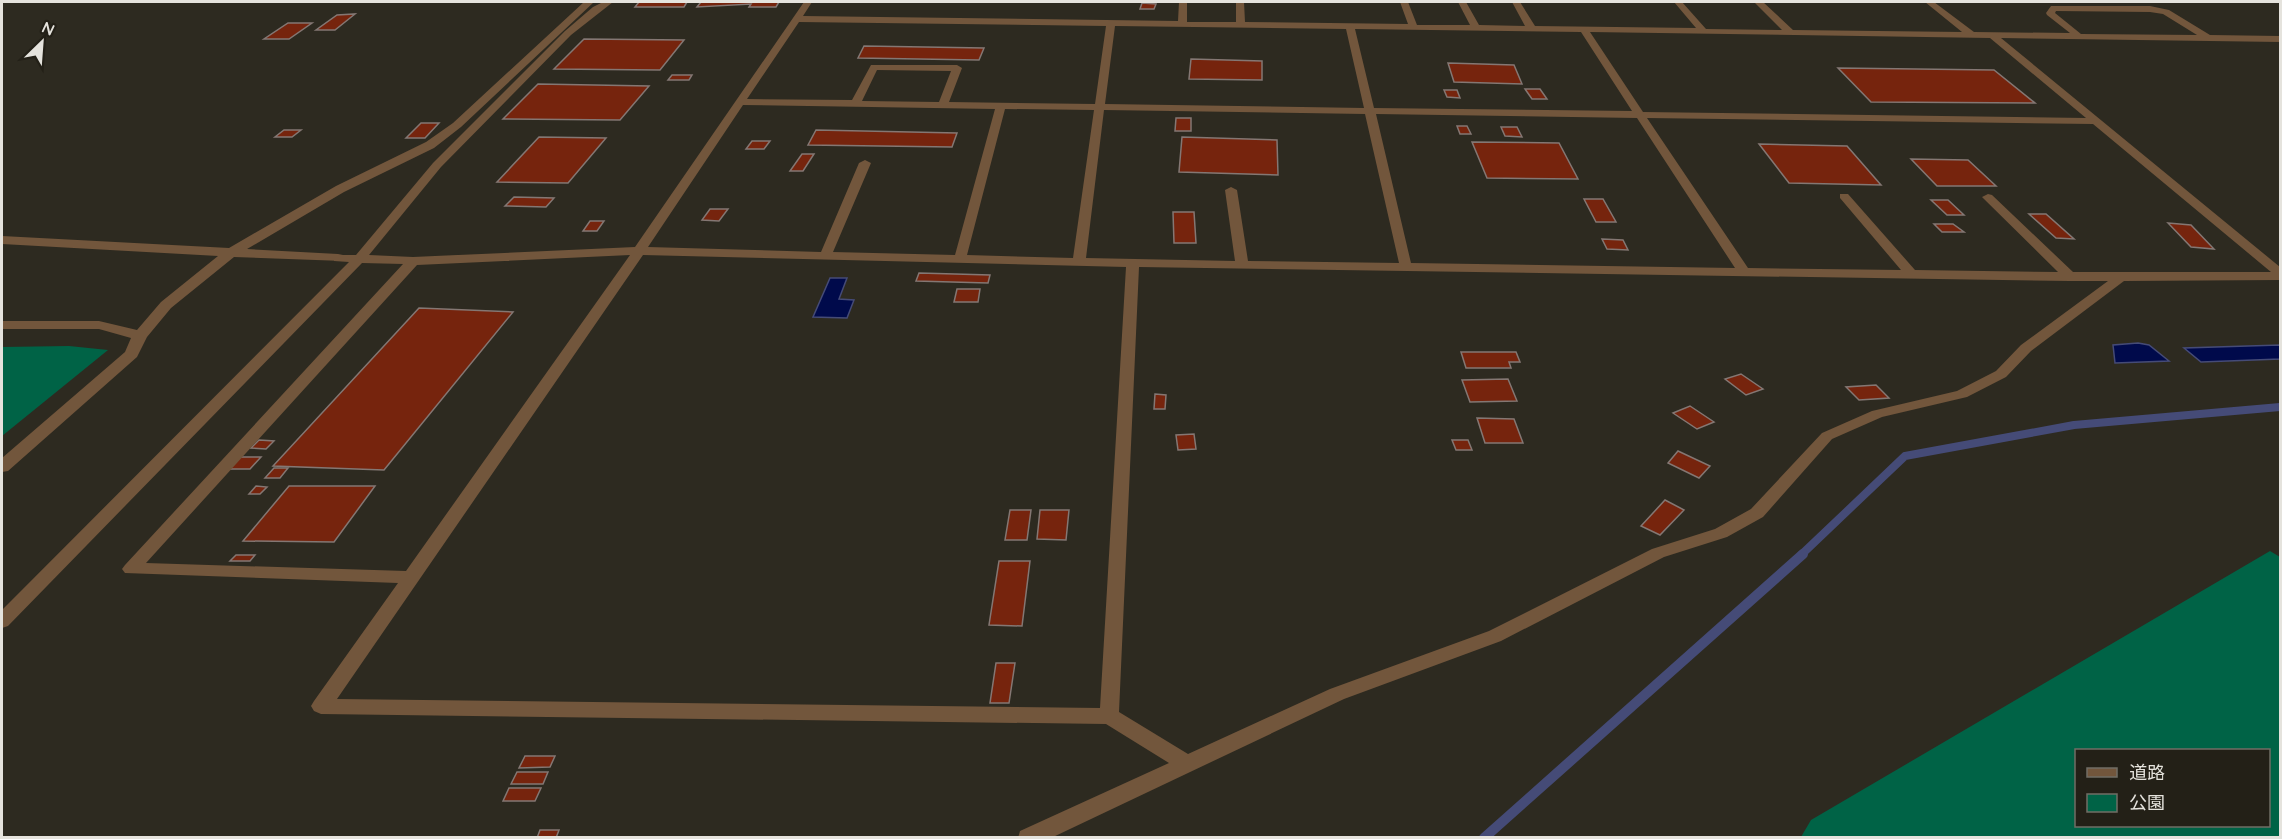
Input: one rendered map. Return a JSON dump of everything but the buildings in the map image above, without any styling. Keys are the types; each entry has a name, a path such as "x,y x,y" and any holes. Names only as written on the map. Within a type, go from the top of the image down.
{"street":[{"path":"2,467 132,354 140,336 166,305 230,253 340,189 430,145 457,125 589,2"},
{"path":"2,240 338,258"},
{"path":"2,325 99,325 140,336"}],"lane":[{"path":"2,621 360,258 437,165 568,33 596,9 609,2"},
{"path":"808,2 639,251 321,706 1109,716 1187,764"},
{"path":"1182,24 1183,2"},
{"path":"1240,2 1241,24"},
{"path":"1404,2 1413,27"},
{"path":"1462,2 1476,27"},
{"path":"1516,2 1531,28"},
{"path":"1672,2 1678,2 1703,31"},
{"path":"1758,2 1791,33"},
{"path":"1929,2 1973,36"},
{"path":"2080,37 2050,13 2054,8 2150,9 2166,12 2208,38"},
{"path":"798,19 2280,39"},
{"path":"1079,262 1111,23"},
{"path":"1350,26 1406,267"},
{"path":"1583,29 1744,272"},
{"path":"1993,36 2280,274"},
{"path":"856,103 874,67 957,68 943,104"},
{"path":"741,102 2096,121"},
{"path":"960,259 1001,105"},
{"path":"825,256 865,163"},
{"path":"1231,190 1242,264"},
{"path":"1844,196 1911,274"},
{"path":"1988,197 2070,277"},
{"path":"338,258 413,261 639,251 1133,263 2070,277 2280,274"},
{"path":"412,577 131,569 413,261"},
{"path":"1109,716 1133,263"},
{"path":"1028,837 1337,694 1495,636 1658,553 1721,533 1757,513 1827,436 1877,414 1962,394 2001,374 2026,348 2121,277"}],"green space":[{"path":"69,346 108,350 2,436 2,347"},
{"path":"2270,551 2280,557 2280,837 1801,837 1811,820"}],"shaded area":[{"path":"830,278 847,278 839,299 854,300 847,318 813,317"},
{"path":"2138,343 2149,345 2169,361 2115,363 2113,345"},
{"path":"2280,345 2280,359 2201,362 2184,348"}],"waterway":[{"path":"1801,555 1905,456 2074,425 2280,407"},
{"path":"1484,838 1803,554"}]}
